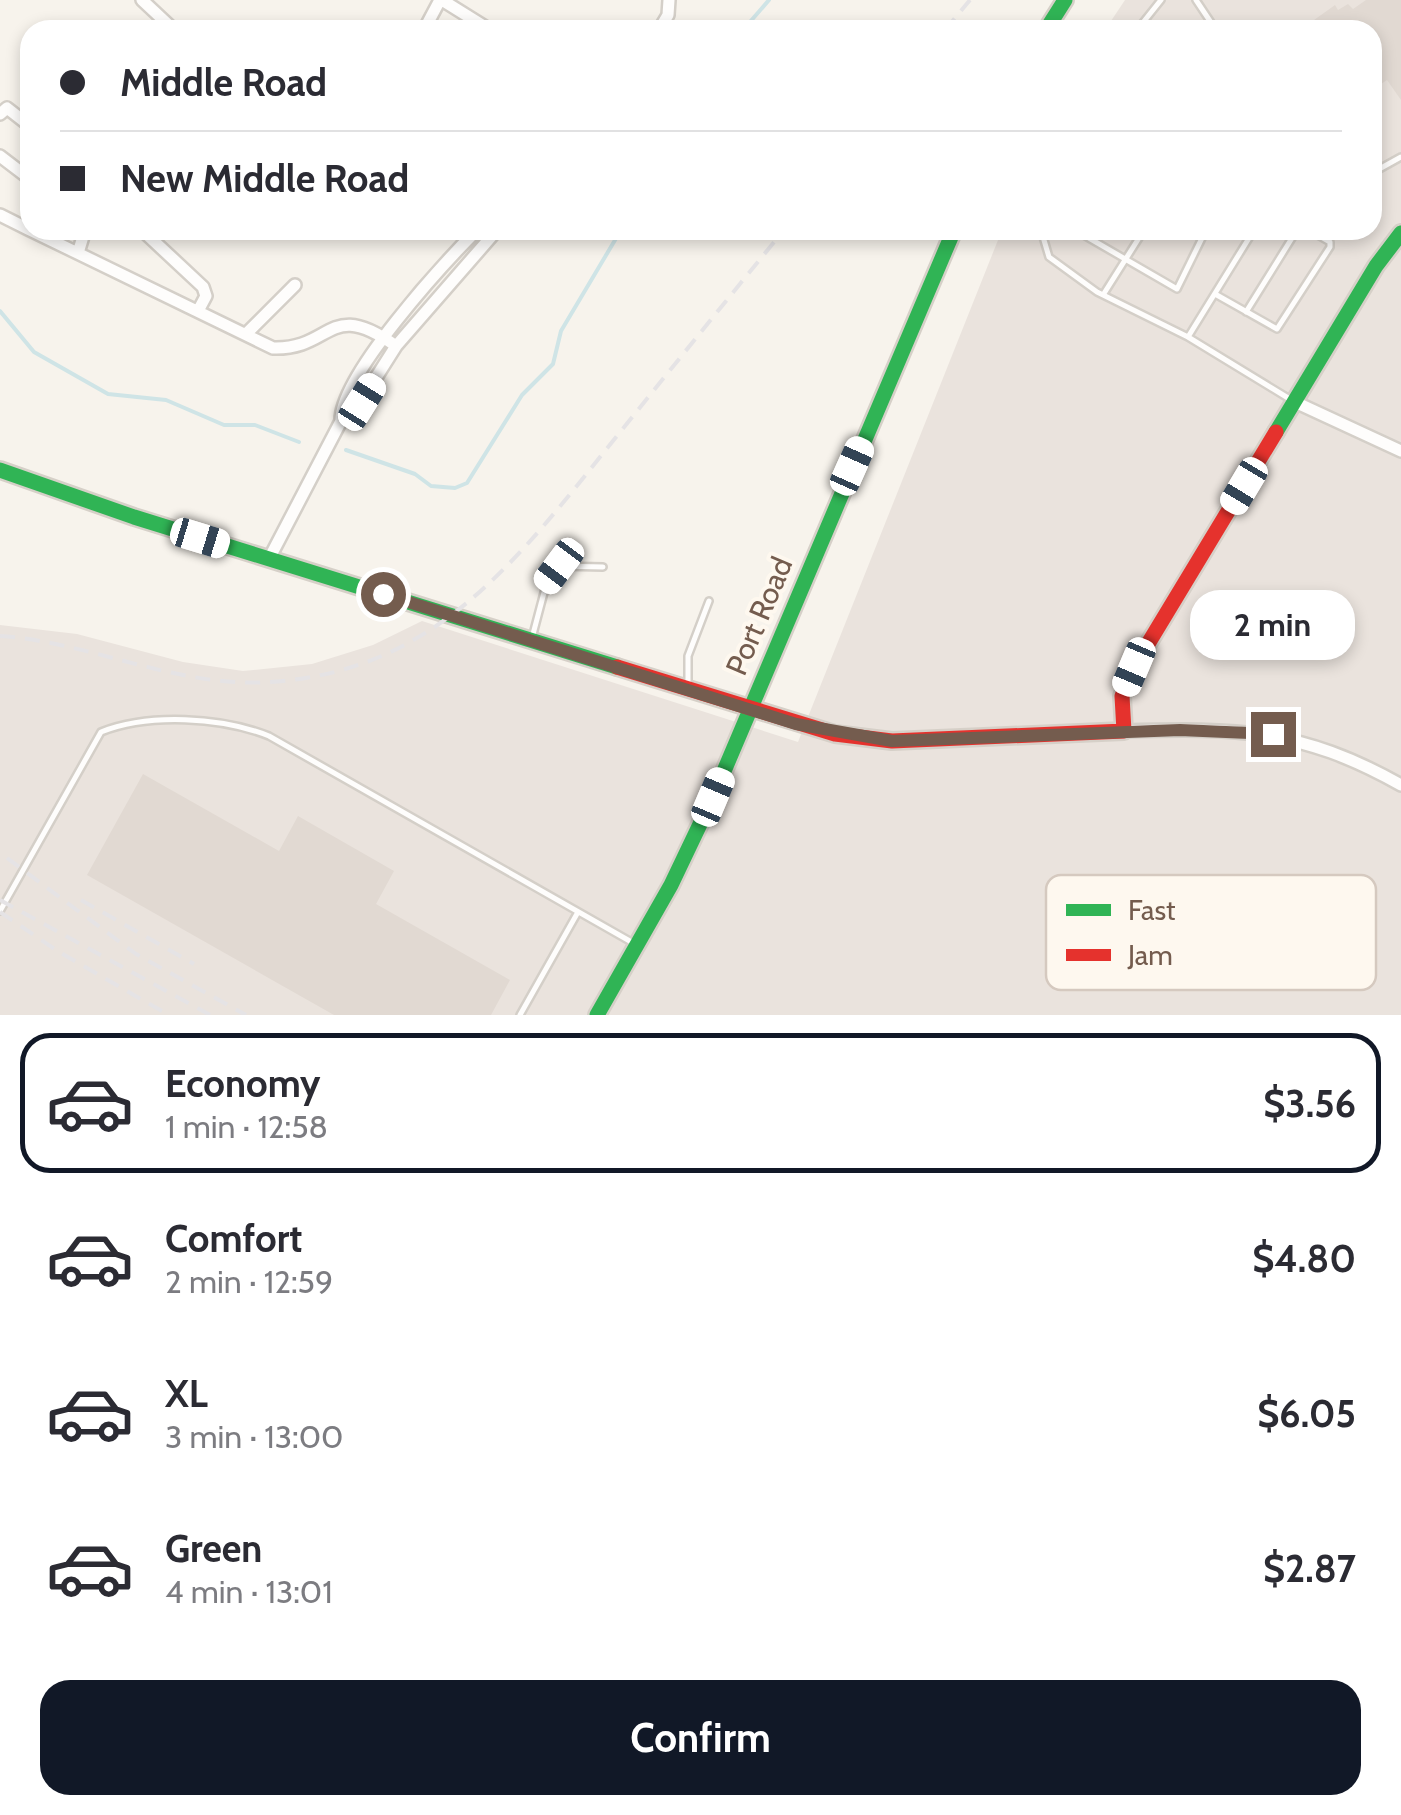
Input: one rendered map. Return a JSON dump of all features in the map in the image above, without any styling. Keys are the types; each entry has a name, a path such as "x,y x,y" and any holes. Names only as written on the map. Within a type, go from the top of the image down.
{"main road":[{"path":"0,470 269,559 835,734 892,741 1124,731 1122,696 1134,667 1401,233"},
{"name":"Port Road","path":"597,1015 704,814 950,240"}],"street":[{"path":"142,0 163,20"},
{"path":"441,0 474,20"},
{"path":"0,114 7,108 20,118"},
{"path":"51,240 273,348 286,348 344,323 356,322 396,346"},
{"path":"78,253 84,240"},
{"path":"153,240 203,287 206,296 198,311"},
{"path":"269,559 341,420 340,407 384,337 467,240"},
{"path":"341,420 353,414 396,346 488,240"},
{"path":"246,334 295,285"},
{"path":"1295,402 1401,451"},
{"path":"1124,731 1273,734 1338,752 1401,784"}],"lane":[{"path":"1145,20 1161,0"},
{"path":"1044,240 1049,257 1103,295 1188,338 1295,402"},
{"path":"1091,240 1177,289 1201,240"},
{"path":"1103,295 1138,240"},
{"path":"1188,338 1248,240"},
{"path":"1246,312 1291,240"},
{"path":"1215,294 1277,329 1330,247 1326,240"},
{"path":"532,641 546,584 559,566 604,567"},
{"path":"688,690 688,656 709,601"},
{"path":"0,911 101,732 125,722 192,722 246,727 269,736 637,946"},
{"path":"520,1015 578,912"}],"shaded area":[{"path":"1125,0 1401,0 1401,1015 0,1015 0,625 77,634 183,662 243,671 312,664 373,645 422,621 798,742 998,240 1382,240 1382,20 1112,20"}],"building":[{"path":"1366,0 1401,0 1401,100 1387,80 1382,83 1382,20 1314,20 1335,5 1338,10 1348,4 1353,9"},
{"path":"143,774 279,851 298,816 394,871 376,904 510,980 491,1015 334,1015 87,875"}],"waterway":[{"path":"752,20 769,0"},
{"path":"346,450 415,474 431,486 455,488 467,483 522,395 553,364 561,331 615,240"},
{"path":"0,311 34,352 108,394 166,400 224,425 255,425 299,442"}],"railway":[{"path":"953,20 970,0"},
{"path":"0,636 67,647 167,672 234,682 269,682 329,673 382,656 429,630 472,598 511,561 776,240"},
{"path":"7,858 136,954 246,1015"},
{"path":"0,900 210,1015"},
{"path":"81,900 194,964"},
{"path":"0,912 59,952 167,1014"}],"traffic: fast":[{"path":"1052,20 1065,0"},
{"path":"1276,432 1376,266 1401,233"},
{"path":"597,1015 671,885 713,797 950,240"},
{"path":"0,470 134,517 617,667"}],"traffic: jam":[{"path":"617,667 835,734 892,741 1124,731 1122,696 1134,667 1276,432"}],"route":[{"path":"383,594 796,724 854,737 892,741 1180,730 1273,734"}]}
